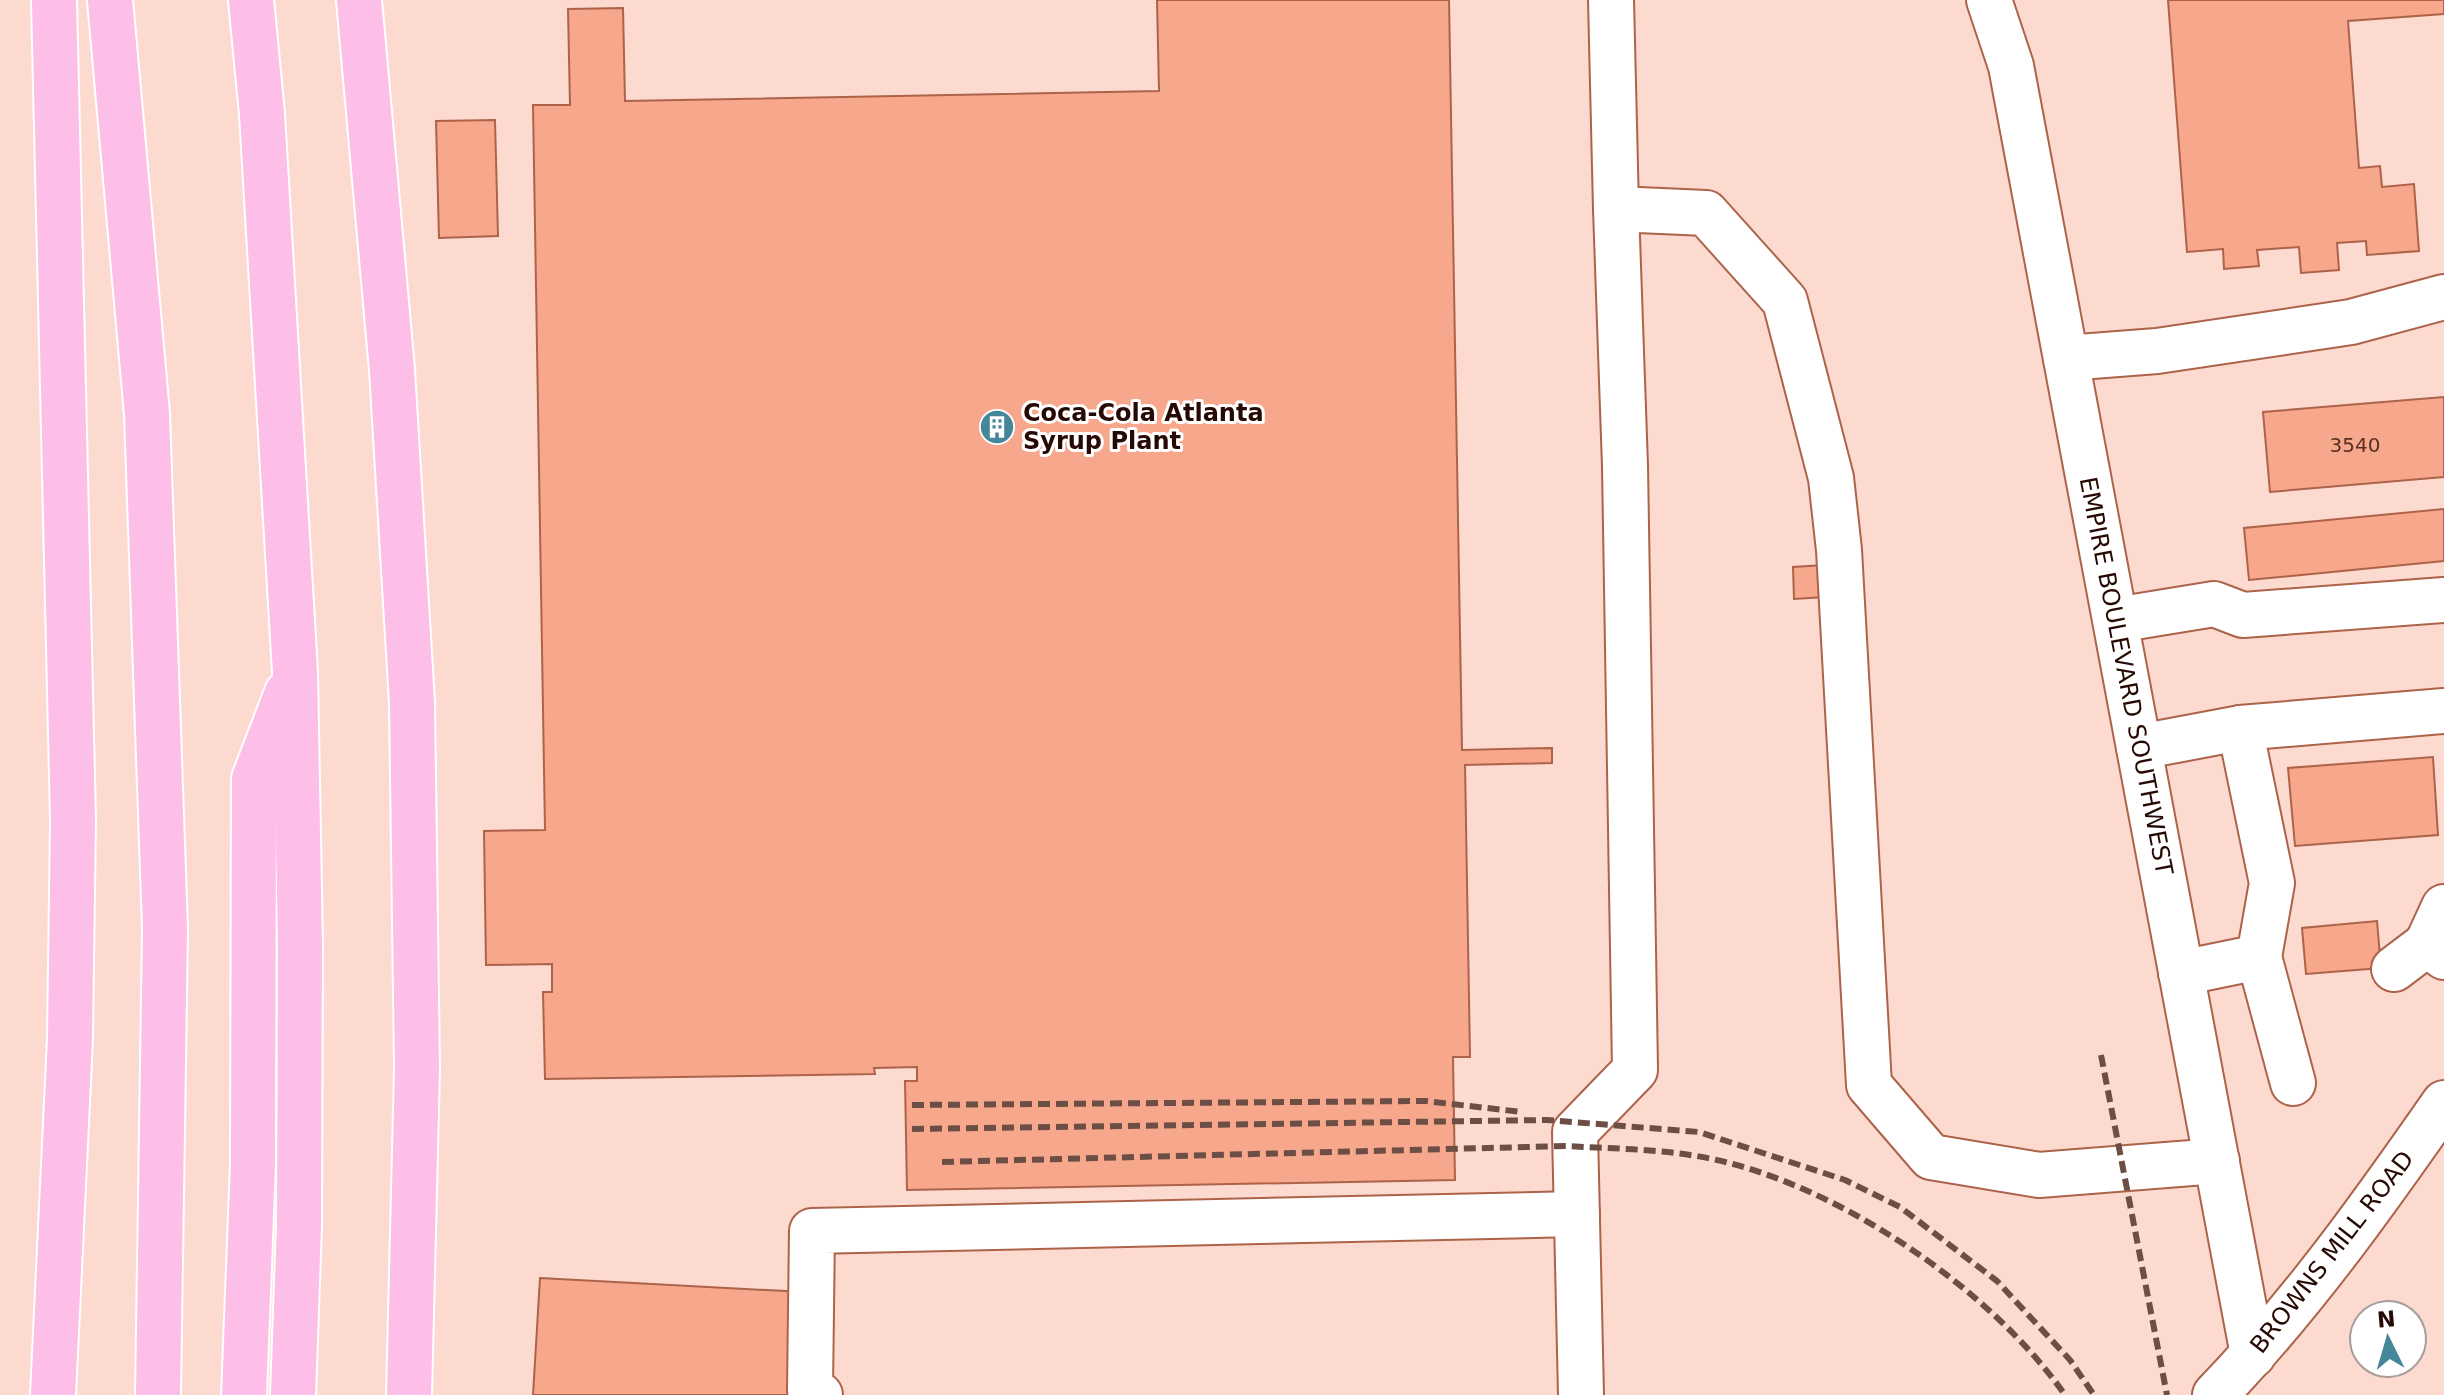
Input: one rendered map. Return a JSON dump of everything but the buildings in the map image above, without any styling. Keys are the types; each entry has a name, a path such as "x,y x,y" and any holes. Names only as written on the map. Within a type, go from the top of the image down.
{"highway":[{"path":"53,1395 70,1039 73,820 54,0"},
{"path":"110,0 147,414 164,898 158,1395"},
{"path":"251,0 262,114 295,672 300,945 299,1226 293,1395"},
{"path":"359,0 394,399 412,703 417,1069 409,1395"},
{"path":"244,1395 253,1163 254,779 295,672"}],"street":[{"path":"1581,1395 1575,1132 1635,1070 1625,466 1611,0"},
{"name":"EMPIRE BOULEVARD SOUTHWEST","path":"1989,0 2011,66 2253,1355"},
{"path":"1616,209 1706,213 1785,301 1831,478 1839,550 1869,1085 1931,1157 2039,1175 2217,1161"},
{"path":"2066,358 2157,351 2351,322 2444,297"},
{"path":"2116,620 2214,604 2243,615 2444,600"},
{"path":"2139,747 2240,728 2444,711"},
{"path":"2240,728 2272,883 2259,957 2293,1083"},
{"path":"2181,973 2259,957"},
{"name":"BROWNS MILL ROAD","path":"2215,1395 2253,1355 2362,1220 2444,1103"},
{"path":"820,1395 810,1390 812,1231 1577,1214"}],"railway":[{"path":"2101,1055 2167,1395"},
{"path":"912,1105 1425,1101 1522,1112"},
{"path":"912,1129 1547,1120 1699,1132 1845,1180 1900,1207 1997,1281 2070,1360 2094,1395"},
{"path":"942,1162 1566,1146 1648,1150 1709,1158 1775,1178 1822,1198 1870,1223 1915,1252 1999,1320 2035,1357 2065,1395"}],"place":[{"name":"Coca-Cola Atlanta Syrup Plant","path":"997,427"}]}
